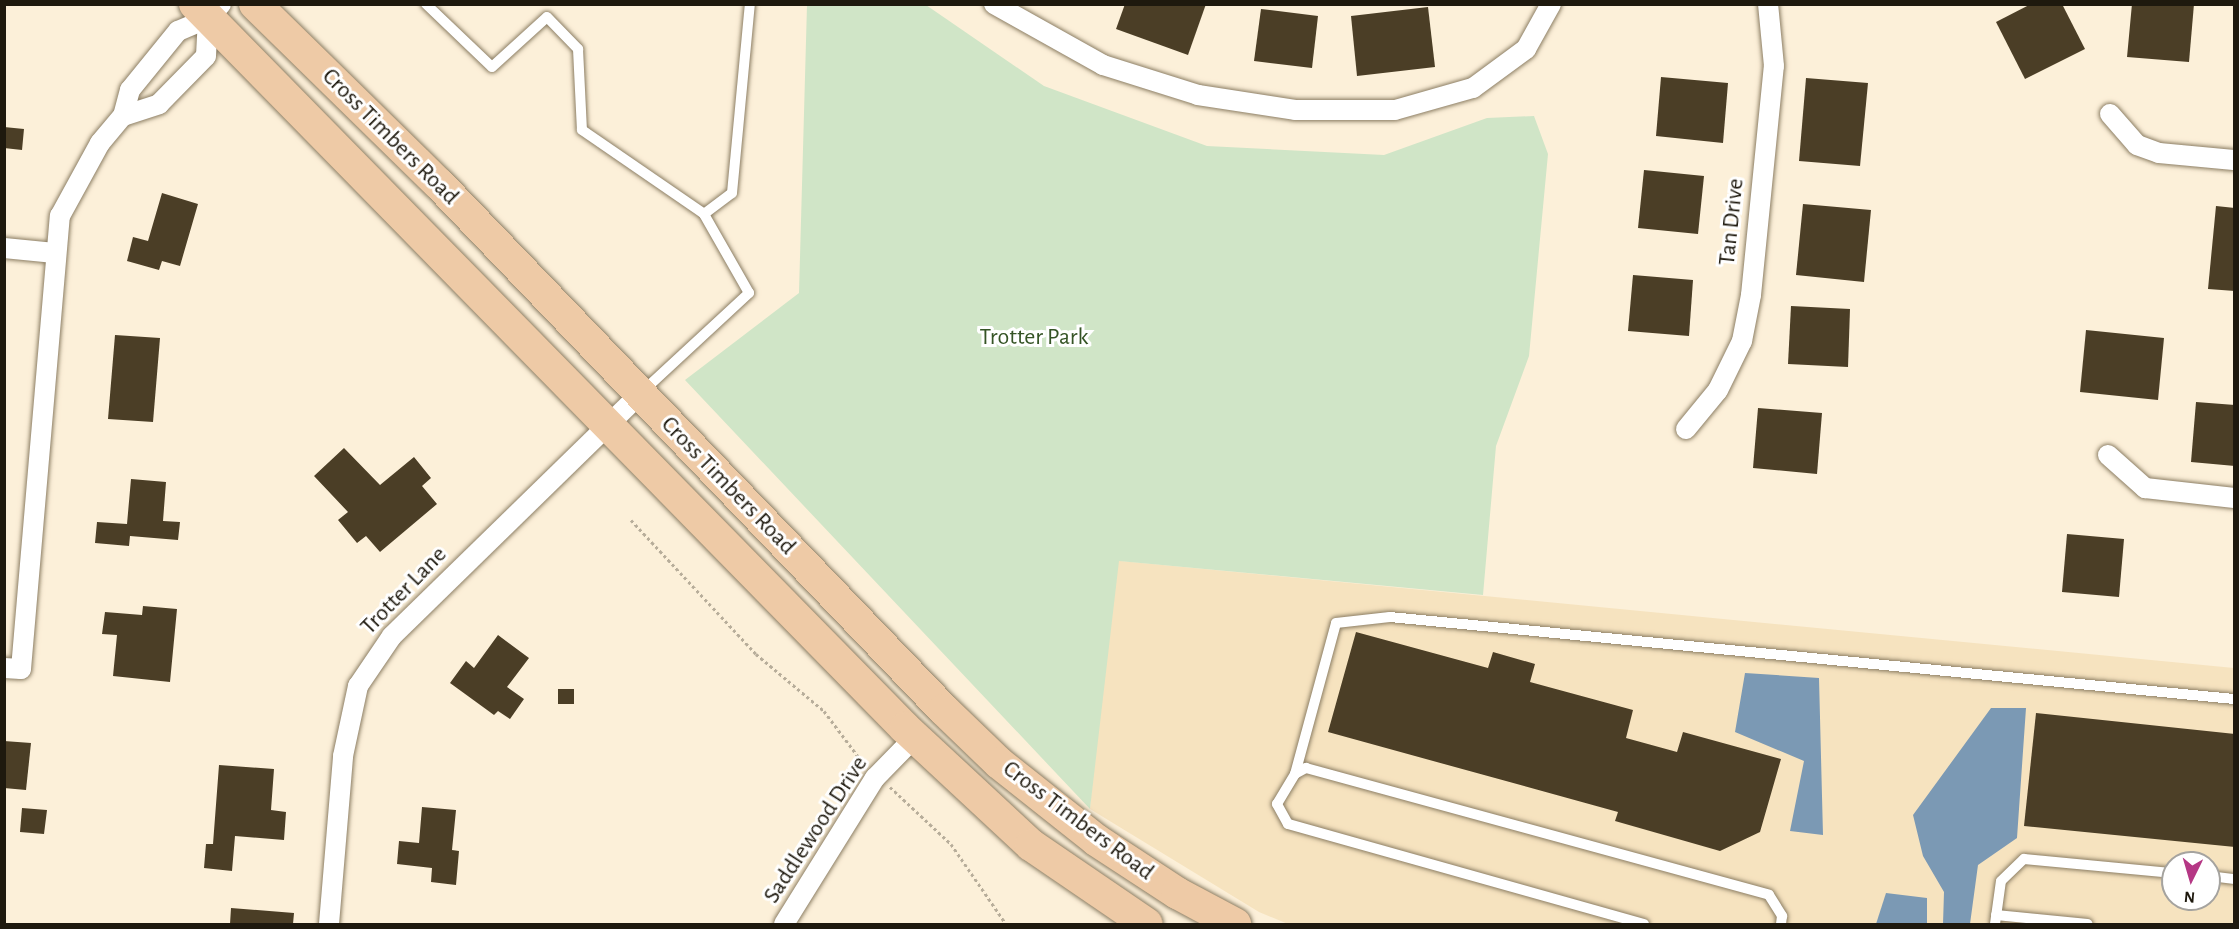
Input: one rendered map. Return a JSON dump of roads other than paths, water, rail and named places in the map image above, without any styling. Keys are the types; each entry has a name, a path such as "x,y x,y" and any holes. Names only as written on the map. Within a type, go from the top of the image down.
{"main road":[{"name":"Cross Timbers Road","path":"255,4 439,184 944,710 999,763 1096,840 1177,893 1235,924"},
{"name":"Cross Timbers Road","path":"208,9 607,425 915,738 1031,846 1147,924"}],"street":[{"path":"994,4 1103,65 1198,95 1295,110 1395,110 1473,88 1526,49 1551,4"},
{"name":"Tan Drive","path":"1686,429 1718,390 1742,342 1750,295 1774,66 1768,4"},
{"path":"123,116 159,104 206,56 208,9"},
{"path":"13,669 60,216 75,182 123,116 130,90 178,31 208,9"},
{"path":"2110,114 2138,145 2159,153 2235,160"},
{"path":"4,248 55,253"},
{"name":"Trotter Lane","path":"329,924 343,756 358,686 392,636 640,394"},
{"path":"2108,455 2145,488 2235,498"},
{"name":"Saddlewood Drive","path":"784,924 877,775 915,738"}],"lane":[{"path":"426,4 492,67 547,17 578,49 582,130 704,214 749,293 640,394"},
{"path":"704,214 732,193 750,4"},
{"path":"1644,924 1288,824 1277,804 1295,774 1336,623 1390,617 2235,699"},
{"path":"1295,774 1306,768 1769,895 1782,916 1781,924"},
{"path":"2088,924 1995,920 2001,881 2024,859 2161,872"}],"water":[{"path":"1745,673 1819,678 1823,835 1790,831 1804,761 1735,732"},
{"path":"1991,708 2026,708 2017,838 1978,865 1970,924 1943,924 1944,892 1923,856 1913,815"},
{"path":"1886,893 1927,898 1927,924 1876,924"}],"park label":[{"name":"Trotter Park","path":"1034,338"}]}
